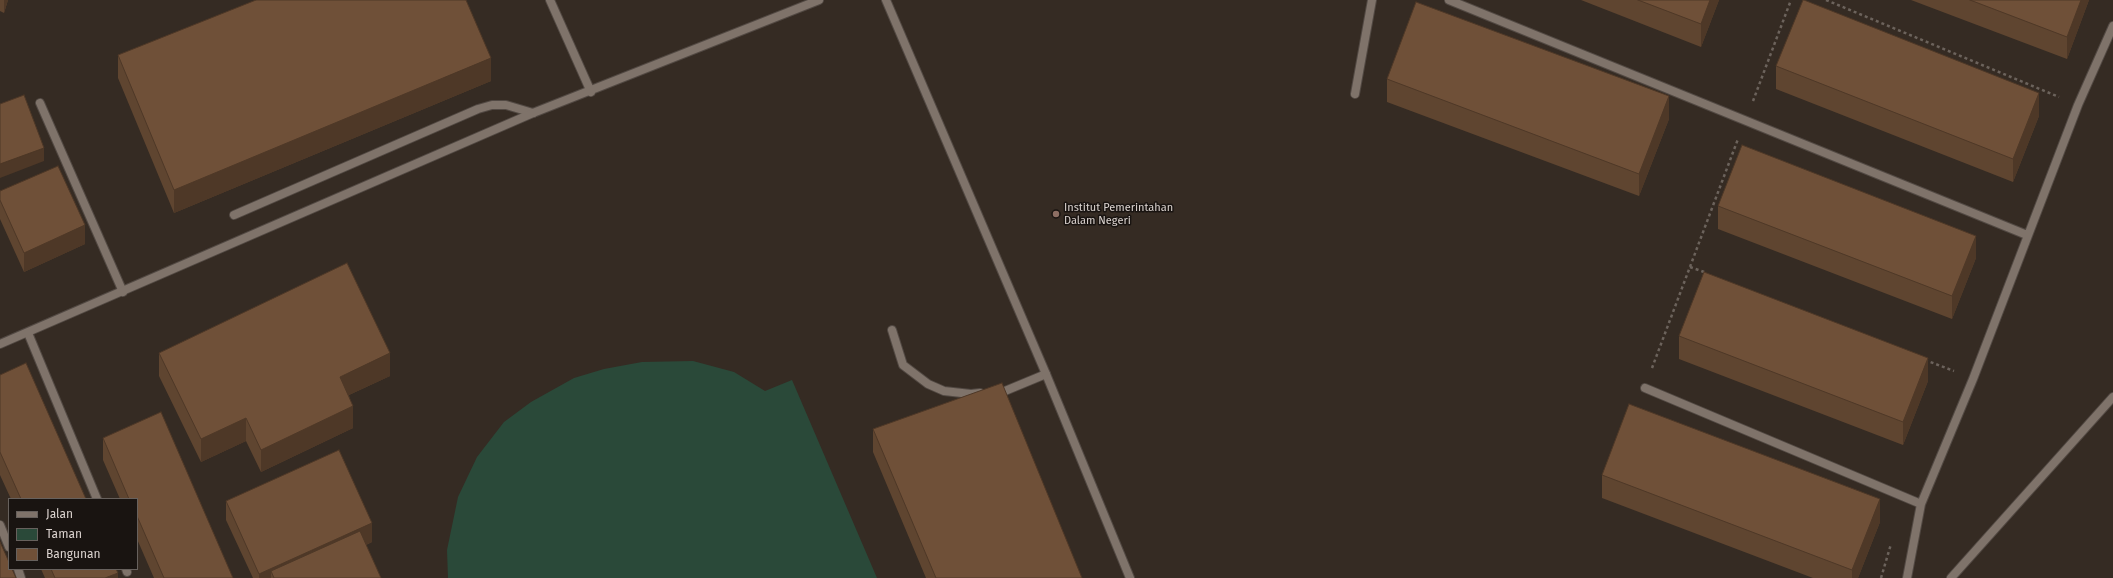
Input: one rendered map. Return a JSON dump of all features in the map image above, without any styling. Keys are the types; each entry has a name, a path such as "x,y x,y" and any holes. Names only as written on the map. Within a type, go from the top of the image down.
{"street":[{"path":"550,0 591,92"},
{"path":"0,344 533,113 591,92 819,0"},
{"path":"886,0 1046,374 1130,578"},
{"path":"1355,94 1372,0"},
{"path":"1449,0 2028,235"},
{"path":"1907,578 1921,504 1973,379 2078,104 2113,26"},
{"path":"40,103 123,292"},
{"path":"234,215 478,109 492,105 506,105 533,113"},
{"path":"892,330 903,365 928,384 944,391 970,394 1005,391 1046,374"},
{"path":"28,333 97,498"},
{"path":"1644,388 1921,504"},
{"path":"1951,578 2113,397"},
{"path":"0,525 8,545"}],"path":[{"path":"1644,388 1791,0"},
{"path":"1826,0 2078,104"},
{"path":"1690,267 1712,275"},
{"path":"1922,359 1973,379"},
{"path":"1881,578 1891,543"}],"green space":[{"path":"693,361 734,372 765,391 792,380 877,578 448,578 447,550 458,497 477,457 504,422 531,402 574,378 604,369 642,362"}],"building":[{"path":"256,0 466,0 491,58 174,190 118,55"},
{"path":"1638,0 1710,0 1701,24"},
{"path":"1803,0 2039,93 2013,159 1776,66"},
{"path":"1970,0 2081,0 2067,37"},
{"path":"1416,2 1669,96 1639,174 1387,79"},
{"path":"24,95 44,148 0,164 0,104"},
{"path":"1742,145 1976,236 1952,296 1718,206"},
{"path":"58,166 85,225 24,253 0,200 0,191"},
{"path":"347,263 390,353 340,377 353,406 261,450 246,418 201,439 159,353"},
{"path":"1704,272 1928,358 1903,422 1679,336"},
{"path":"26,363 86,498 21,498 0,452 0,375"},
{"path":"1002,383 1082,578 936,578 873,429"},
{"path":"1629,404 1880,499 1852,570 1602,475"},
{"path":"161,412 233,578 164,578 138,518 138,498 129,498 103,438"},
{"path":"339,450 372,523 259,574 226,501"},
{"path":"360,531 381,578 274,578 271,571"},
{"path":"0,542 8,560 8,570 12,570 16,578 0,578"},
{"path":"51,570 116,570 118,573 105,578 55,578"}],"place":[{"name":"Institut Pemerintahan Dalam Negeri","path":"1056,214"}]}
